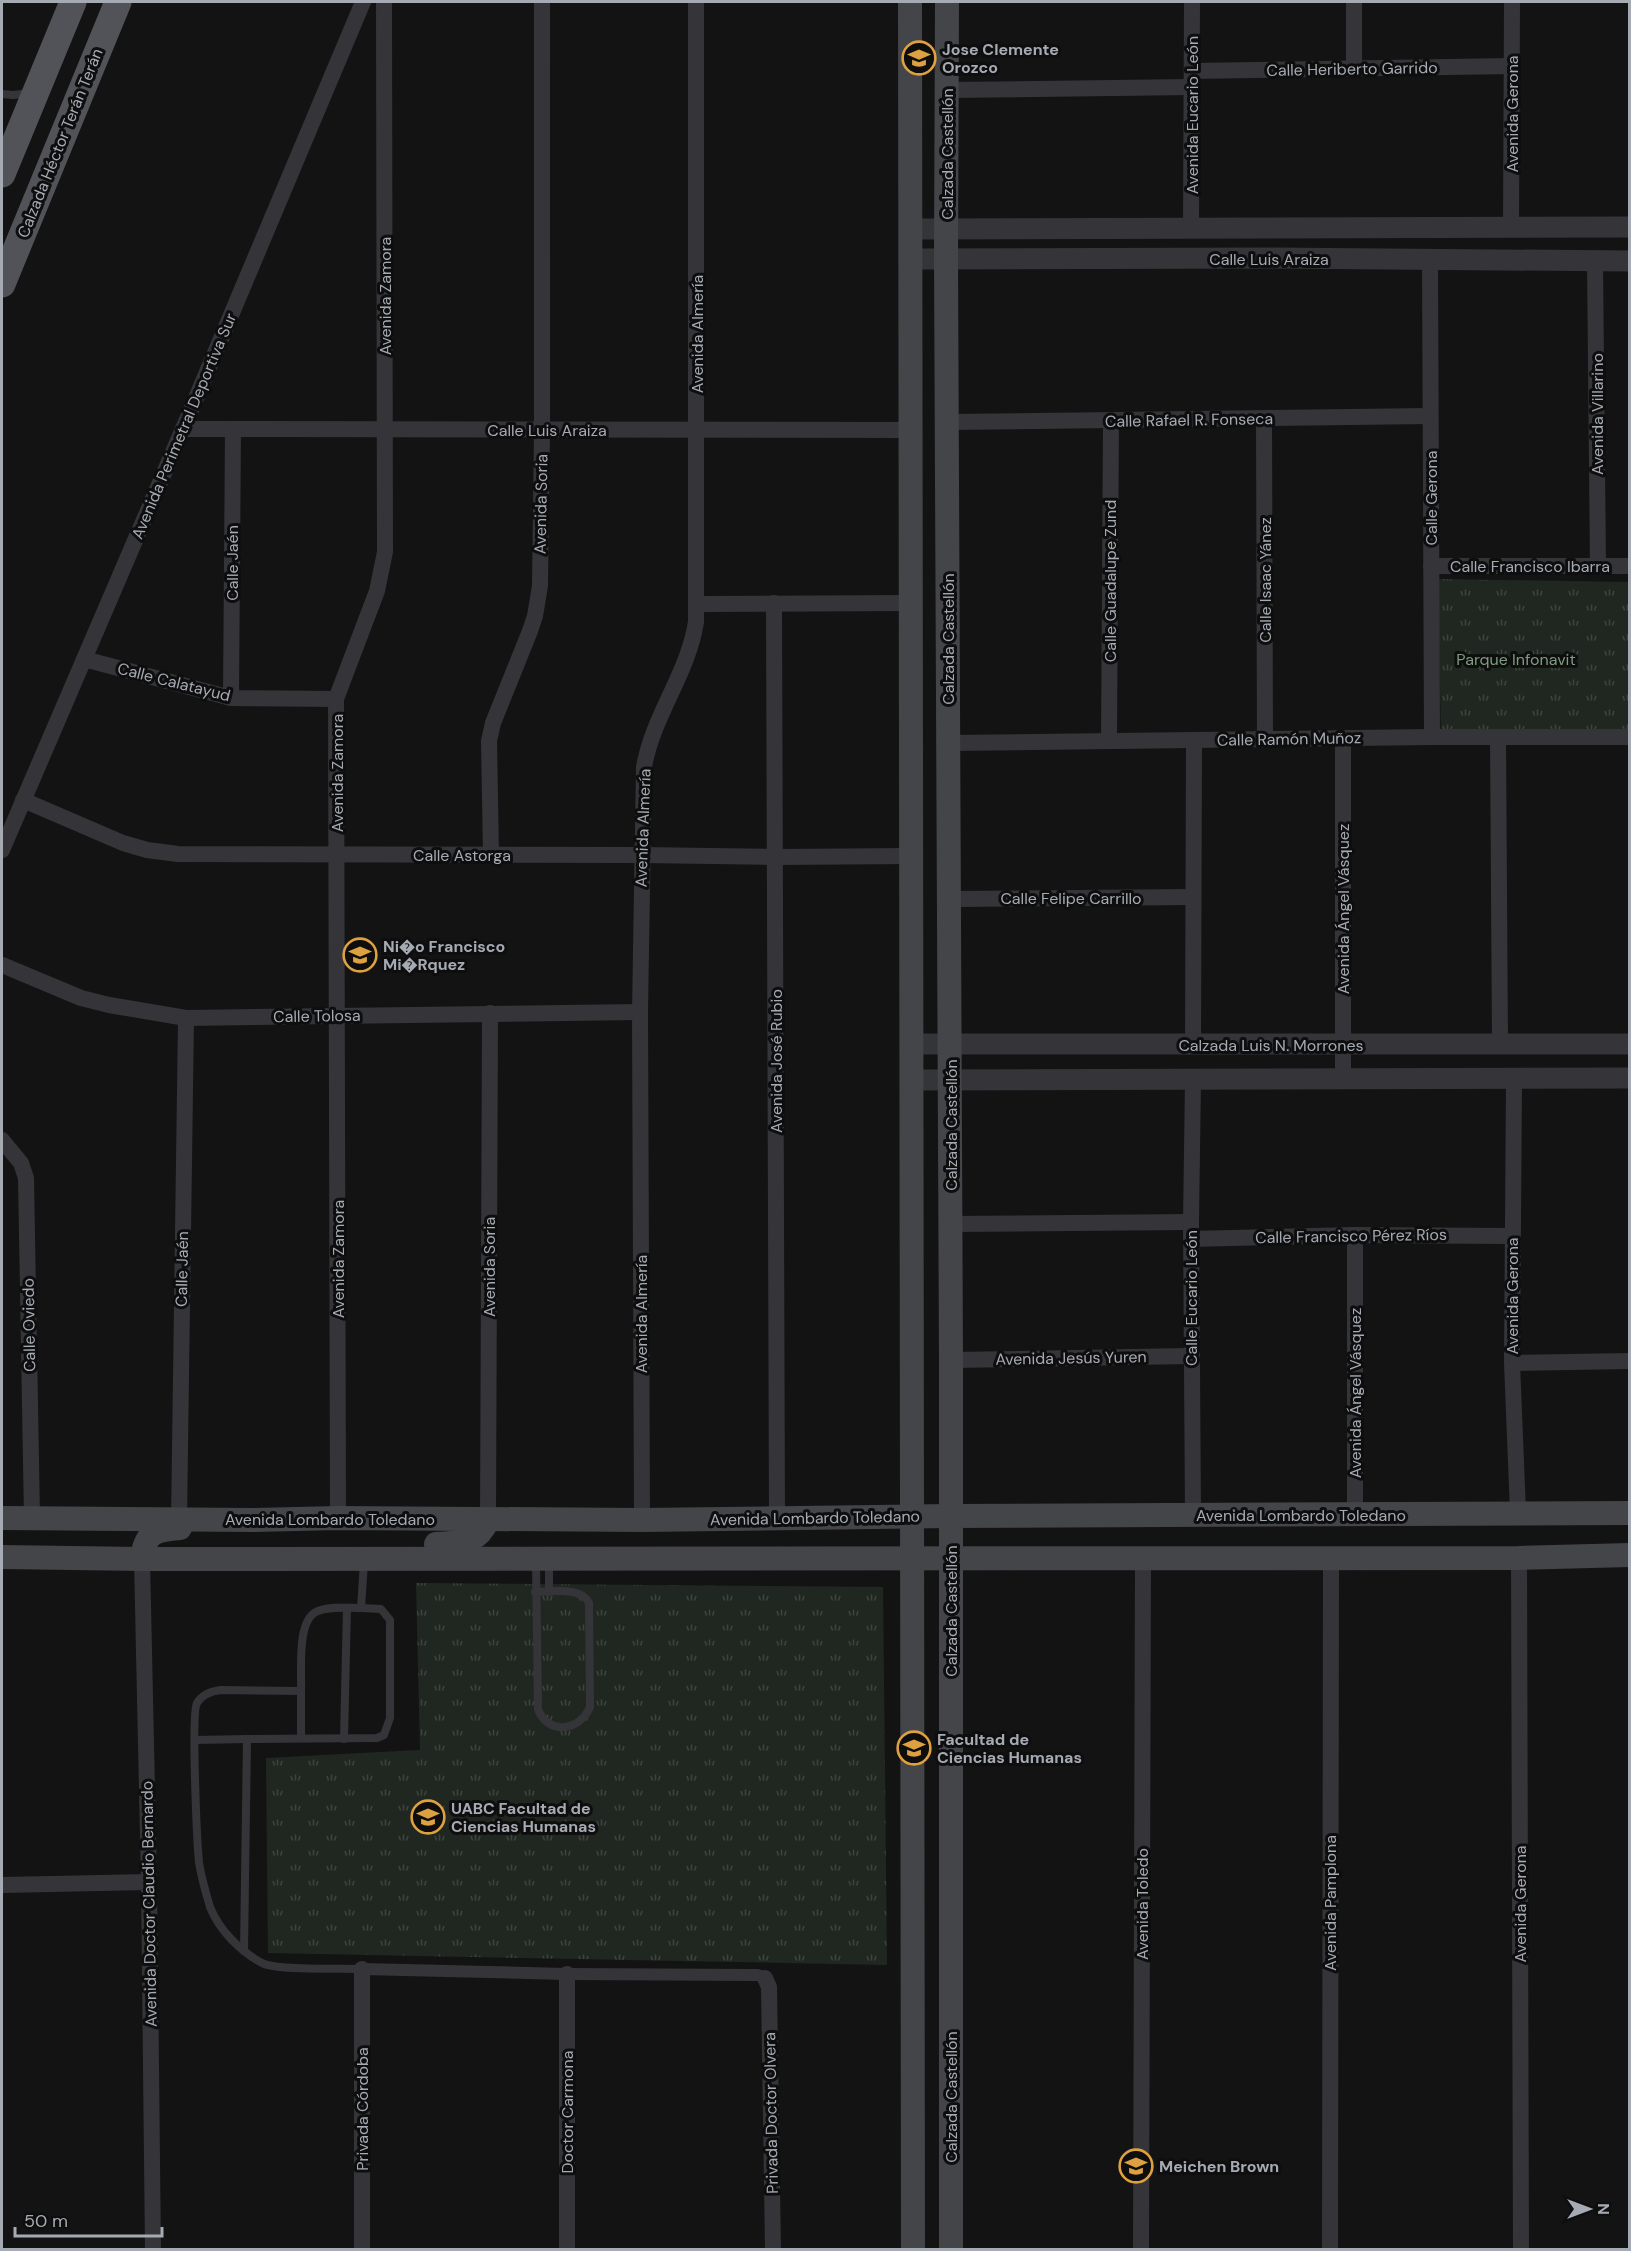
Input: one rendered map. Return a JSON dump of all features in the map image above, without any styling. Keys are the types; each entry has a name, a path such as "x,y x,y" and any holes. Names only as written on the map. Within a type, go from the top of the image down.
{"main road":[{"path":"2,256 24,199 21,188 2,174 73,2"},
{"name":"Calzada Héctor Terán Terán","path":"2,284 118,2"},
{"path":"910,2 913,2250"},
{"name":"Calzada Castellón","path":"947,2 946,259 951,1044 951,2250"},
{"name":"Avenida Lombardo Toledano","path":"2,1518 777,1520 951,1516 1355,1515 1518,1512 1629,1514"},
{"path":"142,1559 146,1539 158,1531 225,1527 251,1520"},
{"path":"364,1558 394,1548 467,1542 481,1534 488,1520"},
{"path":"543,1558 540,1544 550,1533 614,1529 636,1524 642,1520"},
{"path":"2,1557 142,1559 1520,1558 1629,1555"}],"street":[{"name":"Avenida Perimetral Deportiva Sur","path":"2,850 363,2"},
{"name":"Avenida Zamora","path":"338,1518 336,699 382,574 385,552 384,2"},
{"name":"Avenida Soria","path":"491,855 489,741 493,723 532,624 540,586 542,2"},
{"name":"Avenida Almería","path":"642,1520 641,855 646,753 693,642 697,604 696,2"},
{"name":"Avenida Eucario León","path":"1191,228 1192,2"},
{"path":"1354,2 1354,69"},
{"name":"Avenida Gerona","path":"1511,227 1512,2"},
{"name":"Calle Heriberto Garrido","path":"947,90 1354,69 1512,66"},
{"path":"1272,227 1273,258"},
{"name":"Calle Luis Araiza","path":"909,229 1629,227"},
{"name":"Calle Luis Araiza","path":"909,259 1273,258 1629,261"},
{"name":"Calle Gerona","path":"1430,260 1432,737"},
{"name":"Avenida Villarino","path":"1595,262 1598,566"},
{"name":"Calle Rafael R. Fonseca","path":"948,422 1430,416"},
{"name":"Calle Isaac Yánez","path":"1264,419 1265,740"},
{"name":"Calle Guadalupe Zund","path":"1108,741 1110,421"},
{"name":"Calle Luis Araiza","path":"183,429 910,430"},
{"name":"Calle Jaén","path":"231,698 233,429"},
{"name":"Calle Francisco Ibarra","path":"1431,566 1629,566"},
{"name":"Avenida José Rubio","path":"774,603 777,1520"},
{"path":"697,604 910,603"},
{"name":"Calle Calatayud","path":"84,659 231,698 336,699"},
{"path":"1498,737 1500,1044"},
{"name":"Calle Ramón Muñoz","path":"948,743 1629,737"},
{"name":"Avenida Ángel Vásquez","path":"1343,739 1343,1080"},
{"path":"1192,1046 1194,740"},
{"name":"Calle Astorga","path":"23,800 123,843 147,850 178,854 911,856"},
{"name":"Calle Felipe Carrillo","path":"950,899 1192,897"},
{"name":"Calle Tolosa","path":"2,965 81,998 186,1018 640,1012"},
{"name":"Avenida Soria","path":"488,1520 490,1013"},
{"name":"Calle Jaén","path":"179,1520 186,1018"},
{"name":"Calzada Luis N. Morrones","path":"913,1044 1192,1046 1629,1044"},
{"path":"913,1080 1629,1078"},
{"name":"Avenida Gerona","path":"1514,1079 1512,1363 1518,1512"},
{"name":"Calle Eucario León","path":"1192,1515 1193,1080"},
{"name":"Calle Oviedo","path":"2,1140 21,1164 26,1178 32,1518"},
{"name":"Calle Francisco Pérez Ríos","path":"951,1224 1355,1235 1512,1236"},
{"name":"Avenida Ángel Vásquez","path":"1355,1235 1355,1515"},
{"name":"Avenida Jesús Yuren","path":"951,1360 1191,1356"},
{"path":"1512,1363 1629,1362"},
{"name":"Avenida Pamplona","path":"1330,2250 1331,1557"},
{"name":"Avenida Toledo","path":"1141,2250 1143,1558"},
{"name":"Avenida Gerona","path":"1520,1558 1521,2250"},
{"name":"Avenida Doctor Claudio Bernardo","path":"142,1559 149,1882 153,2250"},
{"path":"2,1885 149,1882"},
{"path":"362,1969 567,1974 758,1975 765,1978"},
{"name":"Privada Córdoba","path":"362,1969 362,2250"},
{"name":"Doctor Carmona","path":"567,1974 567,2250"},
{"name":"Privada Doctor Olvera","path":"765,1978 769,1987 773,2250"}],"lane":[{"path":"2,94 36,92"},
{"path":"361,1608 364,1558"},
{"path":"543,1558 549,1592"},
{"path":"535,1592 580,1593 587,1598 590,1607 590,1707 582,1720 567,1727 551,1725 541,1716 538,1709 535,1592 543,1558"},
{"path":"344,1739 346,1608"},
{"path":"195,1740 381,1737 387,1731 390,1718 390,1620 381,1609 321,1609 307,1619 303,1632 301,1738"},
{"path":"301,1691 221,1690 209,1693 198,1701 195,1740 199,1863 211,1908 219,1924 244,1951 269,1966 362,1969"},
{"path":"244,1951 247,1739"}],"green space":[{"name":"Parque Infonavit","path":"1438,579 1629,582 1629,735 1441,737"},
{"path":"416,1583 883,1587 887,1965 268,1953 266,1758 420,1750"}],"place":[{"name":"Jose Clemente Orozco","path":"919,58"},
{"name":"Ni�o Francisco Mi�Rquez","path":"360,955"},
{"name":"Facultad de Ciencias Humanas","path":"914,1748"},
{"name":"UABC Facultad de Ciencias Humanas","path":"428,1817"},
{"name":"Meichen Brown","path":"1136,2166"}]}
